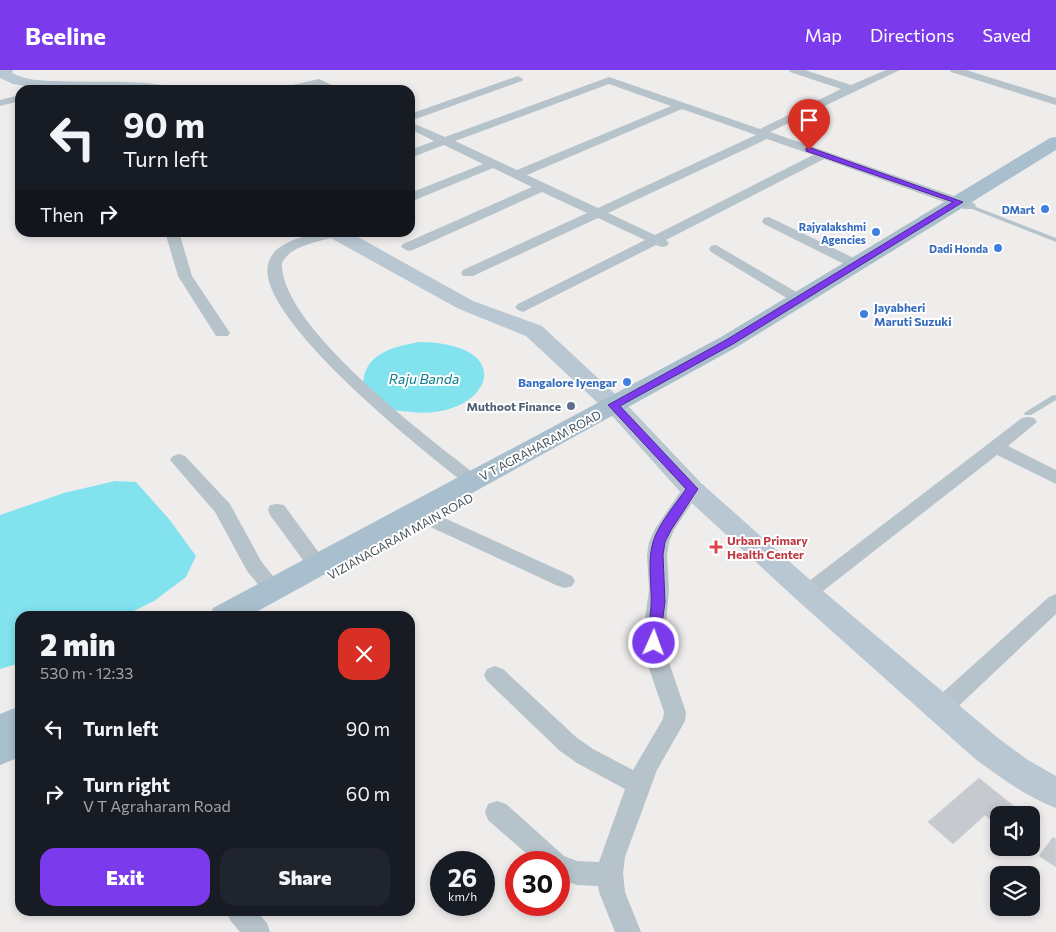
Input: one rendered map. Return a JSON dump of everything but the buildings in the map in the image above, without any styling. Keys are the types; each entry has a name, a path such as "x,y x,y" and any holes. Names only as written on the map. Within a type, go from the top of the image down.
{"main road":[{"name":"V T AGRAHARAM ROAD","path":"234,611 473,481 705,367 832,292 1056,142"},
{"name":"V T AGRAHARAM ROAD","path":"618,409 858,265 1056,153"},
{"name":"VIZIANAGARAM MAIN ROAD","path":"266,611 432,518 618,409"},
{"path":"0,730 15,722"},
{"path":"0,751 15,744"}],"street":[{"path":"794,70 851,90"},
{"path":"468,273 895,70"},
{"path":"955,70 1056,102"},
{"path":"4,74 19,82 33,85"},
{"path":"415,116 518,80"},
{"path":"415,152 609,80 964,204"},
{"path":"306,85 319,82 326,85"},
{"path":"0,103 15,99"},
{"path":"517,175 682,105"},
{"path":"415,127 659,241"},
{"path":"523,307 659,241 823,154"},
{"path":"415,196 493,164"},
{"path":"408,247 542,187"},
{"path":"769,221 858,265"},
{"path":"173,237 185,276 222,334"},
{"path":"322,237 294,246 279,255 275,262 276,275 287,304 378,404 473,481"},
{"path":"341,237 465,304 488,315 522,324 534,331 618,409 692,489 807,593 986,748 1016,770 1056,792"},
{"path":"716,249 800,300"},
{"path":"807,593 996,446 1028,417"},
{"path":"996,446 1056,478"},
{"path":"179,460 223,509 254,566 274,590"},
{"path":"628,932 612,892 610,873 612,857 650,760 674,721 675,712 655,654 654,633 658,590 657,555 659,542 665,529 692,489"},
{"path":"277,510 318,566"},
{"path":"432,518 565,581"},
{"path":"940,709 1056,602"},
{"path":"495,675 568,744 585,756 639,785"},
{"path":"497,812 541,851"},
{"path":"570,873 610,873"},
{"path":"243,916 257,932"}],"lane":[{"path":"964,204 1056,240"},
{"path":"1028,417 1056,397"}],"water":[{"name":"Raju Banda","path":"419,342 452,346 473,355 483,367 483,381 475,394 460,405 438,412 399,411 378,403 363,385 369,365 374,359 390,349"},
{"path":"115,481 136,482 169,519 196,556 186,577 154,601 133,611 15,611 15,664 0,669 0,515 64,493"}],"place":[{"name":"DMart","path":"1045,209"},
{"name":"Rajyalakshmi Agencies","path":"876,232"},
{"name":"Dadi Honda","path":"998,248"},
{"name":"Jayabheri Maruti Suzuki","path":"864,314"},
{"name":"Bangalore Iyengar","path":"627,382"},
{"name":"Muthoot Finance","path":"571,406"},
{"name":"Urban Primary Health Center","path":"716,547"}],"route":[{"path":"654,643 658,602 657,555 659,542 665,529 692,489 613,405 729,342 959,202 809,150"}]}
